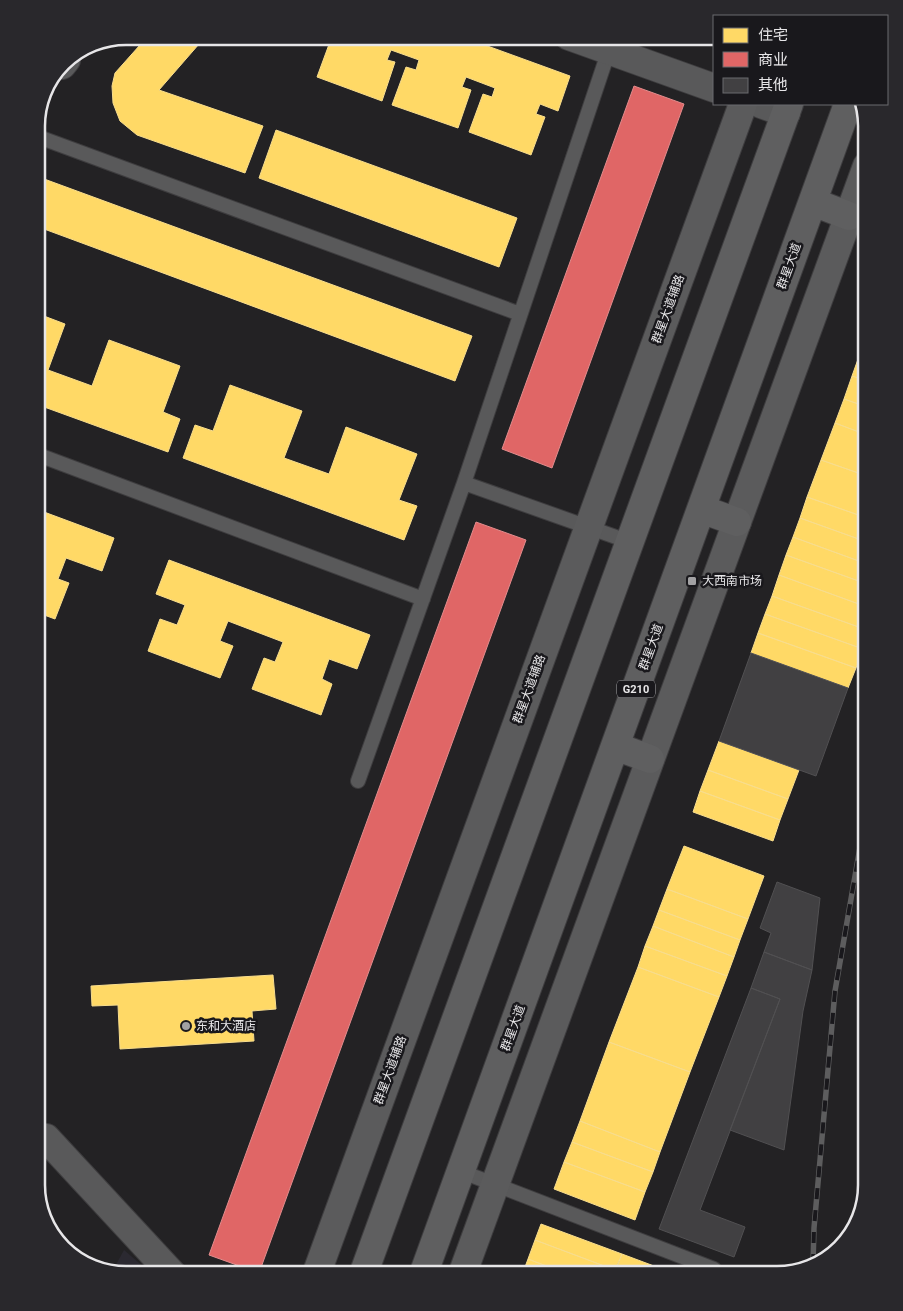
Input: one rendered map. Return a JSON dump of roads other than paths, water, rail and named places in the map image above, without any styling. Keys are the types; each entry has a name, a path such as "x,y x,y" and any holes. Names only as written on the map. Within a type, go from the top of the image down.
{"highway":[{"name":"群星大道","path":"426,1266 848,105"},
{"path":"366,1266 630,542 778,107"},
{"path":"813,202 849,216"},
{"path":"701,509 737,522"},
{"path":"615,746 650,758"}],"street":[{"path":"595,45 713,88"},
{"name":"群星大道辅路","path":"319,1266 743,105"},
{"path":"465,1266 858,191"},
{"path":"45,1138 165,1266"}],"lane":[{"path":"358,782 464,483 609,50"},
{"path":"45,139 520,314"},
{"path":"45,457 423,599"},
{"path":"464,483 630,542"},
{"path":"460,1171 706,1266"}],"railway":[{"path":"813,1257 814,1228 835,991 858,859"}],"place":[{"name":"大西南市场","path":"692,581"},
{"name":"东和大酒店","path":"186,1026"}]}
